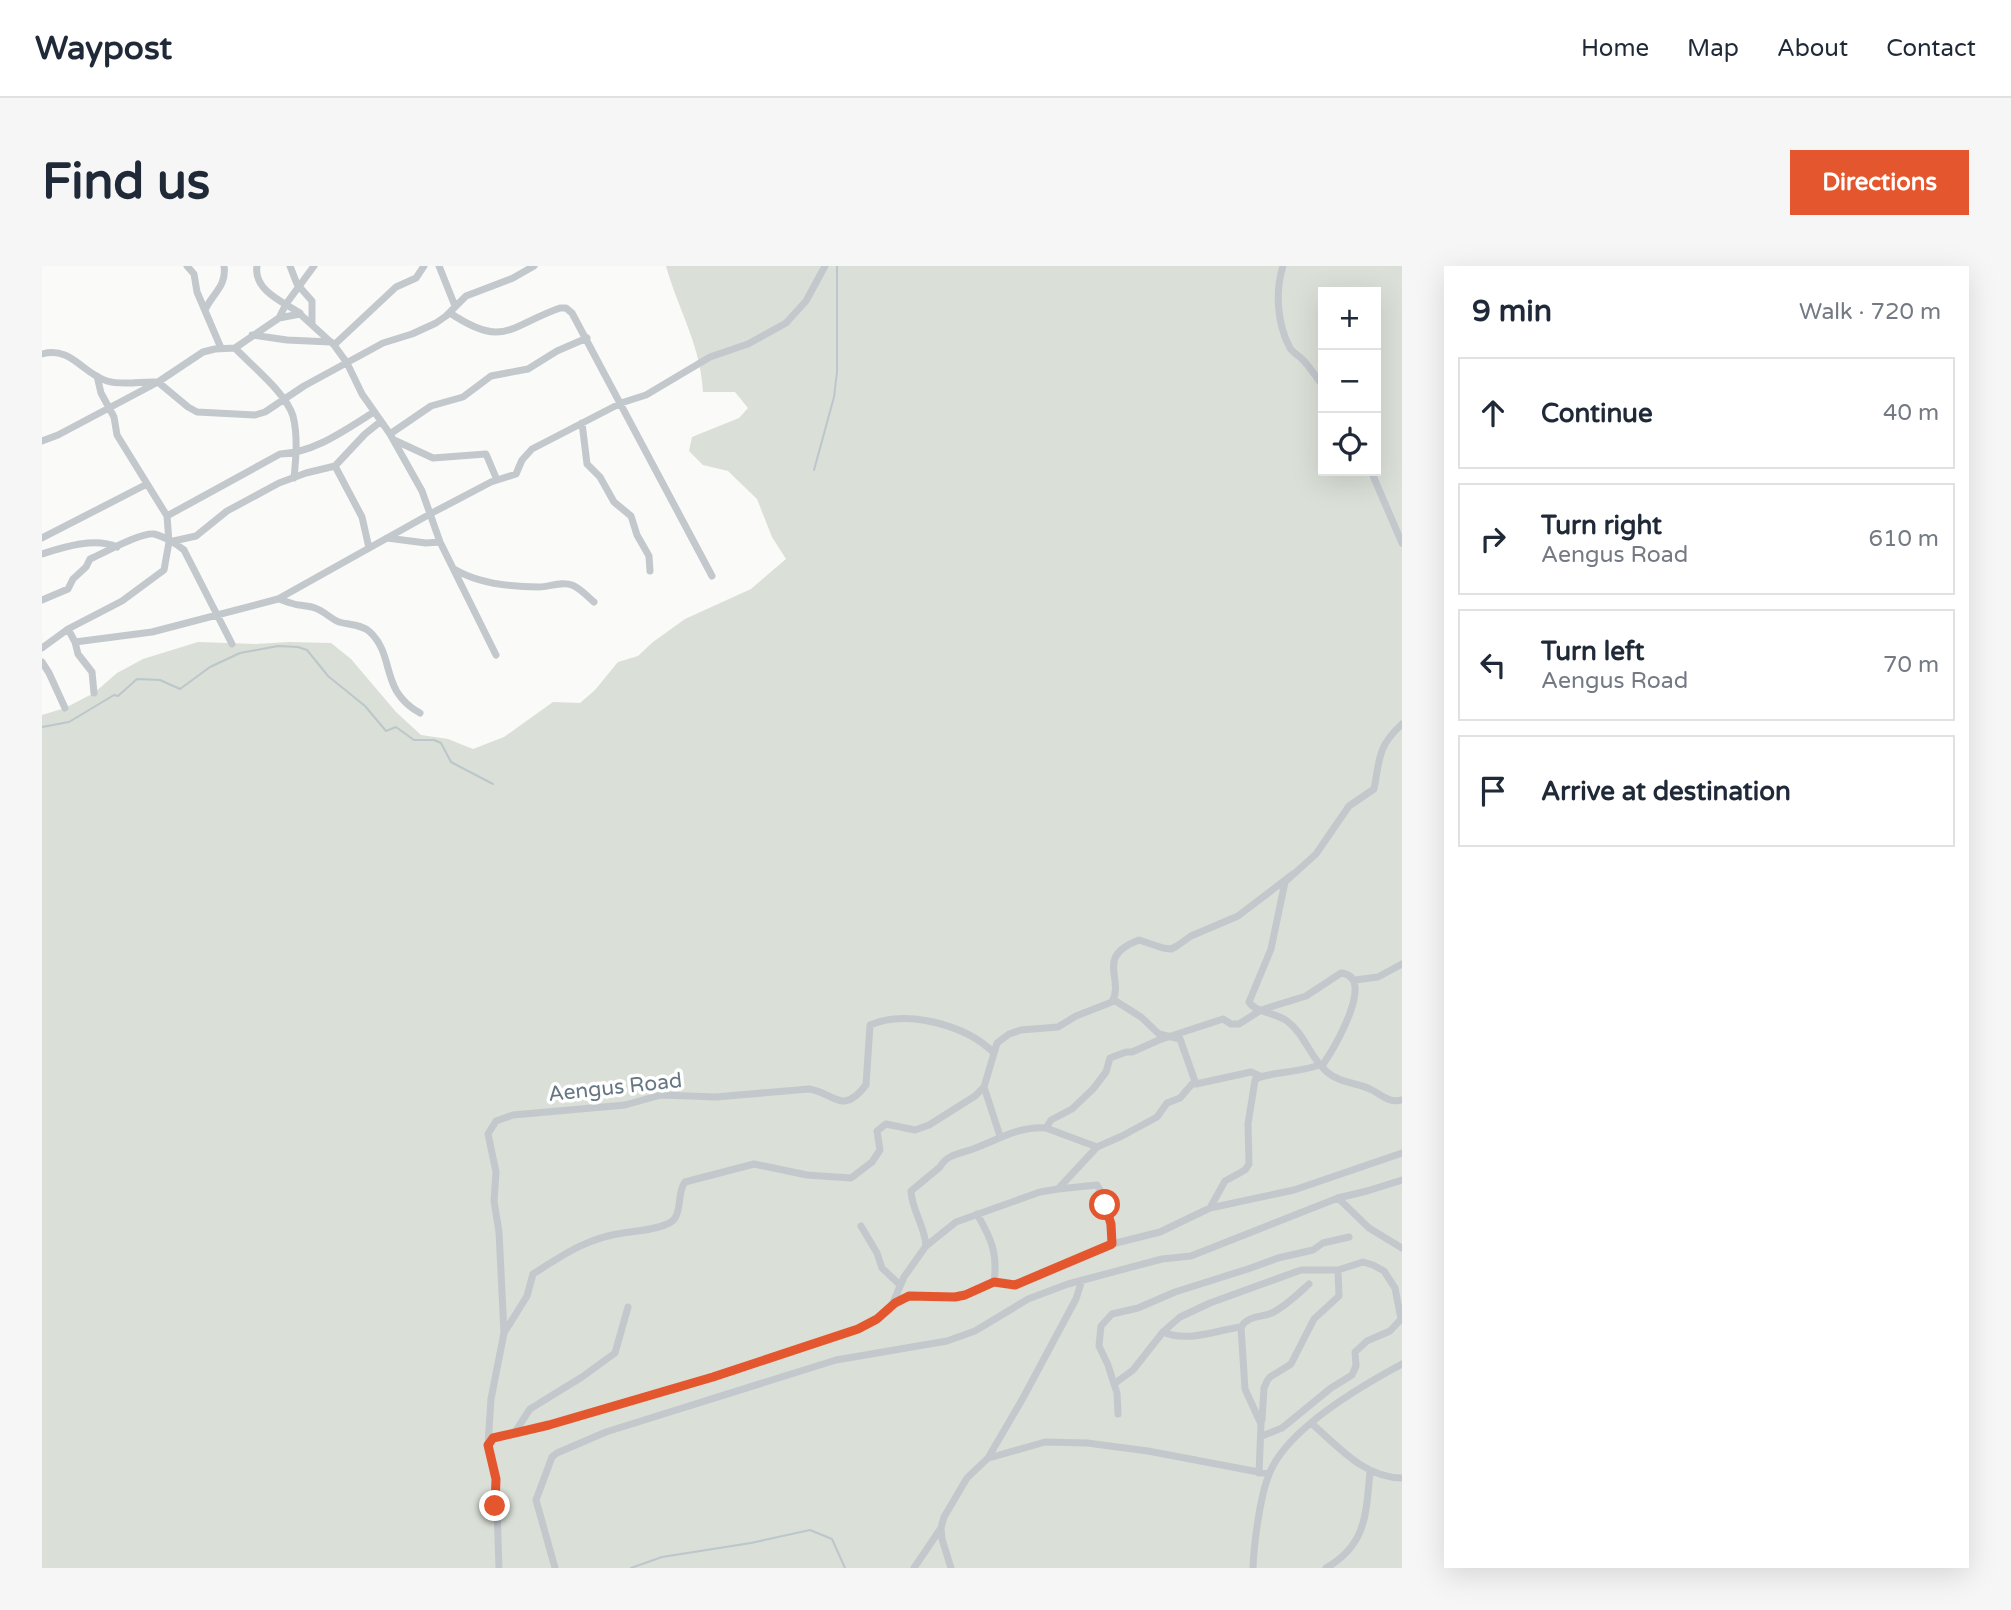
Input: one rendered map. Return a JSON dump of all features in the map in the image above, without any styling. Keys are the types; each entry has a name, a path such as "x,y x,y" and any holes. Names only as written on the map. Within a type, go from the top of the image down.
{"street":[{"path":"187,266 194,274 197,292 221,348"},
{"path":"204,311 209,299 223,283 224,266"},
{"path":"257,266 256,278 263,289 312,323 333,343 347,363 362,394 392,437 422,491 440,542 496,654"},
{"path":"290,266 299,286 312,301 312,323"},
{"path":"279,317 314,266"},
{"path":"252,335 333,343 387,295 416,278 425,266"},
{"path":"439,266 453,310 469,326 485,332 510,330 550,312 566,308 587,338 712,576"},
{"path":"42,354 60,352 108,381 158,382 188,407 206,414 255,415 383,343 429,326 453,310 466,296 513,278 534,266"},
{"path":"75,642 152,632 278,598 430,514 497,480 516,474 522,460 532,449 621,403 646,395 710,357 748,344 786,323 806,301 825,266"},
{"path":"1283,266 1279,302 1284,332 1291,350 1303,360 1318,380"},
{"path":"42,441 158,382 197,355 221,348 235,348 279,317 300,314"},
{"path":"392,437 431,406 463,397 491,376 528,369 557,351 587,338"},
{"path":"235,348 284,400 293,415 297,453 294,478"},
{"path":"42,648 68,629 122,601 164,570 169,542 167,516 117,435 114,417 97,376"},
{"path":"167,516 280,454 297,453 334,436 374,412"},
{"path":"169,542 196,536 227,511 294,478 335,466 380,422"},
{"path":"582,423 587,464 600,477 614,502 631,516 637,535 649,556 650,571"},
{"path":"392,437 433,458 486,454 497,480"},
{"path":"335,466 362,517 369,548"},
{"path":"1373,476 1402,543"},
{"path":"42,538 148,484"},
{"path":"42,600 68,589 90,559 153,534 184,550 232,644"},
{"path":"386,538 440,542"},
{"path":"42,554 87,544 107,543 117,547"},
{"path":"453,569 483,582 530,587 570,584 593,602"},
{"path":"278,598 314,607 338,622 369,630 378,642 399,697 420,713"},
{"path":"68,629 78,654 92,672 94,693"},
{"path":"42,662 65,708"},
{"path":"1114,1000 1112,964 1116,956 1129,945 1139,940 1163,948 1177,946 1191,936 1238,916 1316,854 1349,806 1374,789 1380,754 1402,724"},
{"path":"1293,874 1283,887 1271,949 1249,999 1250,1004 1275,1014 1298,1031 1320,1065 1338,1080 1353,1082 1389,1101 1402,1100"},
{"path":"1354,981 1378,977 1402,964"},
{"path":"1046,1128 1051,1120 1072,1109 1093,1089 1105,1072 1110,1058 1223,1019 1231,1024 1239,1024 1261,1010 1306,996 1341,973 1350,975 1354,981 1352,1010 1326,1060 1320,1065 1293,1073 1260,1076 1251,1072 1192,1084 1180,1098 1167,1104 1157,1117 1097,1147 1058,1189"},
{"path":"1114,1000 1141,1017 1159,1034 1177,1037 1182,1042 1196,1084"},
{"path":"504,1334 527,1296 533,1274 569,1250 601,1236 670,1223 675,1218 681,1187 685,1182 754,1164 807,1175 851,1178 872,1162 880,1150 877,1131 880,1127 886,1124 915,1130 929,1125 962,1106 984,1087 997,1043 1009,1034 1021,1030 1058,1027 1114,1000"},
{"name":"Aengus Road","path":"499,1568 496,1479 488,1445 491,1399 504,1334 499,1232 494,1201 496,1172 488,1134 496,1121 513,1115 625,1105 661,1095 716,1097 809,1089 819,1091 837,1101 845,1101 866,1085 870,1025 887,1019 909,1020 965,1031 994,1053"},
{"path":"1210,1208 1225,1181 1245,1170 1249,1164 1248,1124 1255,1080 1260,1076"},
{"path":"984,1087 1000,1136"},
{"path":"926,1246 922,1227 914,1210 912,1190 940,1167 942,1162 1000,1136 1023,1129 1046,1128 1097,1147"},
{"path":"488,1445 493,1438 549,1425 774,1358 858,1329 909,1296 965,1295 994,1282 1015,1285 1112,1244 1160,1232 1210,1208 1294,1190 1402,1153"},
{"path":"555,1568 536,1500 552,1457 557,1453 606,1432 836,1360 947,1341 975,1331 1028,1299 1082,1280 1162,1259 1191,1256 1338,1198 1402,1180"},
{"path":"892,1305 907,1271 926,1246 956,1222 1040,1192 1097,1185 1102,1192 1111,1224 1112,1244"},
{"path":"1338,1198 1369,1228 1402,1248"},
{"path":"977,1214 992,1239 996,1266 994,1282"},
{"path":"861,1226 877,1253 882,1268 900,1285"},
{"path":"1118,1414 1117,1393 1099,1346 1101,1326 1112,1314 1138,1308 1175,1292 1293,1253 1313,1250 1323,1243 1349,1237"},
{"path":"1114,1384 1133,1370 1163,1332 1180,1317 1301,1270 1338,1270 1363,1262 1384,1271 1395,1288 1402,1318 1390,1331 1359,1347 1354,1354 1356,1366 1352,1376 1331,1388 1282,1428 1262,1436"},
{"path":"1259,1473 1264,1388 1270,1377 1292,1364 1314,1319 1339,1296 1338,1270"},
{"path":"914,1568 941,1528 944,1517 967,1478 988,1458 1023,1398 1076,1299 1082,1280"},
{"path":"1261,1424 1245,1389 1241,1327 1252,1317 1273,1312 1309,1284"},
{"path":"515,1432 530,1409 615,1353 628,1307"},
{"path":"1163,1332 1176,1338 1219,1333 1241,1327"},
{"path":"1253,1568 1269,1475 1299,1433 1354,1392 1402,1364"},
{"path":"1311,1423 1370,1471 1391,1478 1402,1478"},
{"path":"988,1458 1045,1442 1087,1443 1148,1451 1269,1475"},
{"path":"1326,1568 1348,1551 1360,1536 1366,1511 1370,1471"},
{"path":"941,1528 951,1568"}],"shaded area":[{"path":"666,266 1402,266 1402,1568 42,1568 42,715 65,708 94,693 117,673 143,659 198,642 331,643 351,659 396,712 421,735 448,739 473,749 504,737 553,702 580,703 595,690 618,662 638,656 685,619 751,589 786,559 772,537 757,499 728,471 703,465 689,451 692,437 739,418 748,408 735,392 703,392 694,343"}],"waterway":[{"path":"814,470 834,397 837,372 837,266"},
{"path":"42,727 69,722 114,695 118,696 137,679 160,680 180,689 210,667 240,653 278,646 298,647 307,650 328,676 365,706 386,731 396,727 414,740 434,740 441,743 451,762 493,784"},
{"path":"631,1568 662,1557 751,1543 810,1530 832,1539 845,1568"}],"route":[{"path":"495,1506 496,1479 488,1445 493,1438 549,1425 774,1358 867,1325 895,1303 909,1296 955,1297 994,1282 1015,1285 1112,1244 1111,1224 1105,1205"}]}
